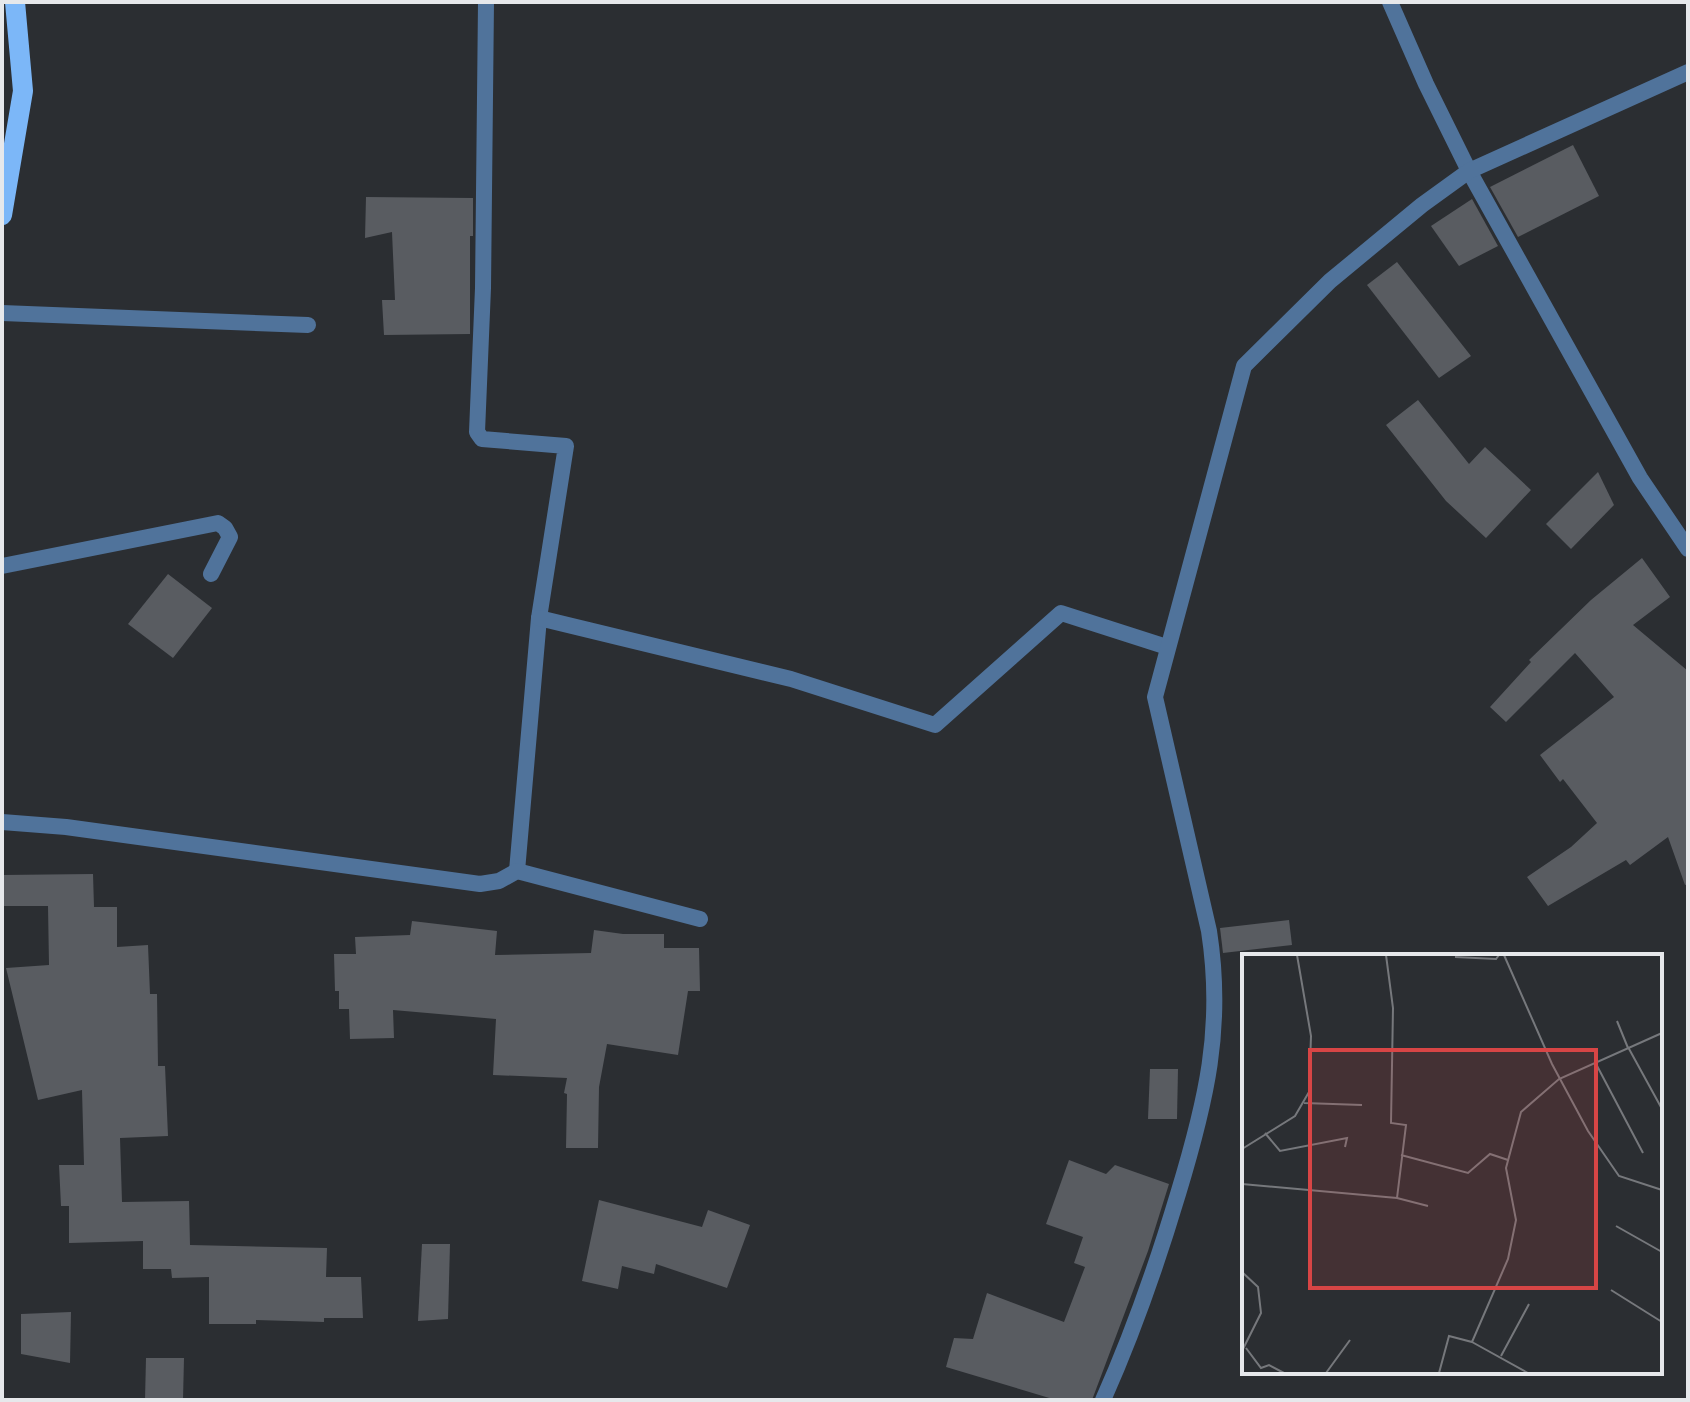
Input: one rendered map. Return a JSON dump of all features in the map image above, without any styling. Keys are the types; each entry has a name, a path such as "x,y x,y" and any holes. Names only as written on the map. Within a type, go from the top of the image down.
{"main road":[{"path":"2,215 23,91 15,2"}],"street":[{"path":"486,2 483,288 477,432 482,439 566,446 539,618 517,871"},
{"path":"1390,2 1469,171 1640,478 1688,549"},
{"path":"1103,1400 1124,1353 1167,1231 1209,1082 1215,988 1209,931 1155,697 1244,366 1330,281 1422,205 1469,171 1686,77"},
{"path":"2,313 308,325"},
{"path":"2,566 218,523 230,537 211,574"},
{"path":"539,618 791,679 935,725 1061,613 1167,647"},
{"path":"2,822 81,829 480,884 499,881 517,871 700,919"}],"building":[{"path":"1573,145 1599,196 1518,237 1490,187"},
{"path":"366,197 473,198 470,334 384,335 382,300 395,300 392,232 365,238"},
{"path":"1472,199 1498,246 1459,266 1431,226"},
{"path":"1397,262 1471,356 1439,378 1367,285"},
{"path":"1418,400 1469,464 1485,447 1531,490 1486,538 1446,501 1386,425"},
{"path":"1598,472 1614,505 1571,549 1546,524"},
{"path":"1642,558 1670,597 1633,625 1688,671 1688,884 1685,885 1668,837 1630,865 1626,860 1548,906 1527,877 1571,847 1597,823 1540,755 1614,697 1575,653 1506,722 1490,707 1531,662 1529,660 1591,600"},
{"path":"168,574 212,608 173,658 128,624"},
{"path":"93,874 94,907 117,907 117,947 148,945 150,994 157,994 158,1066 165,1066 168,1136 120,1138 122,1202 189,1201 190,1245 327,1248 326,1277 361,1277 363,1318 324,1318 324,1322 256,1320 256,1324 209,1324 209,1277 172,1278 171,1269 143,1269 143,1241 69,1243 69,1206 61,1206 59,1165 84,1165 82,1090 38,1100 6,968 49,965 48,906 2,906 2,875"},
{"path":"1289,920 1292,945 1223,953 1220,928"},
{"path":"412,921 497,931 495,955 591,953 594,930 664,934 664,948 699,948 700,991 688,991 678,1055 607,1044 599,1087 598,1148 566,1148 567,1094 564,1093 567,1078 493,1075 496,1019 393,1010 394,1038 350,1039 349,1009 339,1009 339,991 335,991 334,954 356,954 355,937 410,935"},
{"path":"1150,1069 1178,1069 1177,1119 1148,1119"},
{"path":"1069,1160 1106,1174 1115,1165 1169,1184 1148,1251 1092,1400 1056,1400 946,1367 954,1338 973,1339 987,1293 1064,1322 1085,1267 1074,1263 1083,1237 1046,1224"},
{"path":"599,1200 702,1227 708,1210 750,1225 727,1288 656,1264 654,1274 622,1266 618,1289 582,1281"},
{"path":"422,1244 450,1244 448,1319 418,1321"},
{"path":"71,1312 70,1363 21,1354 21,1314"},
{"path":"146,1358 184,1358 183,1400 145,1400"}]}
